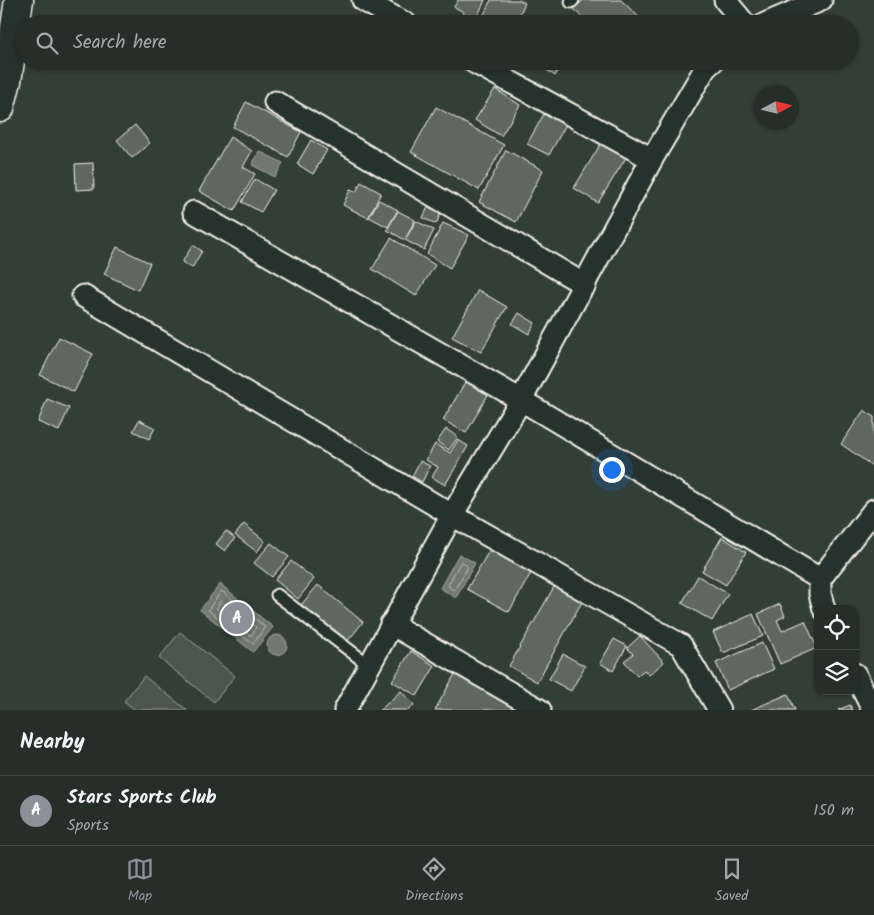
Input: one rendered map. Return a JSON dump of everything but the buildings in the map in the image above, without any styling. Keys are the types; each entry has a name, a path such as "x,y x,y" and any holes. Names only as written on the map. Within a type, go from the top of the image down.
{"highway":[{"path":"17,15 19,0"},
{"path":"0,108 7,81 15,27"}],"street":[{"path":"363,0 390,15"},
{"path":"725,0 738,15"},
{"path":"786,15 821,0"},
{"path":"489,70 652,159"},
{"path":"345,710 452,515 521,400 652,159 704,70"},
{"path":"275,102 585,285"},
{"path":"194,212 521,400 820,579"},
{"path":"83,296 452,515 681,645 719,710"},
{"path":"823,605 820,594 820,579 874,510"},
{"path":"392,624 540,710"},
{"path":"859,682 873,710"}],"lane":[{"path":"277,595 370,666"}],"shaded area":[{"path":"180,632 235,676 214,702 159,658"},
{"path":"144,676 187,710 135,710 124,701"}],"water":[{"path":"259,151 283,163 275,177 252,165"},
{"path":"459,554 475,563 456,598 440,588"},
{"path":"220,584 273,627 253,652 200,610"},
{"path":"277,635 284,638 287,645 284,652 277,655 270,652 267,645 270,638"}],"place":[{"name":"Stars Sports Club","path":"237,618"}]}
